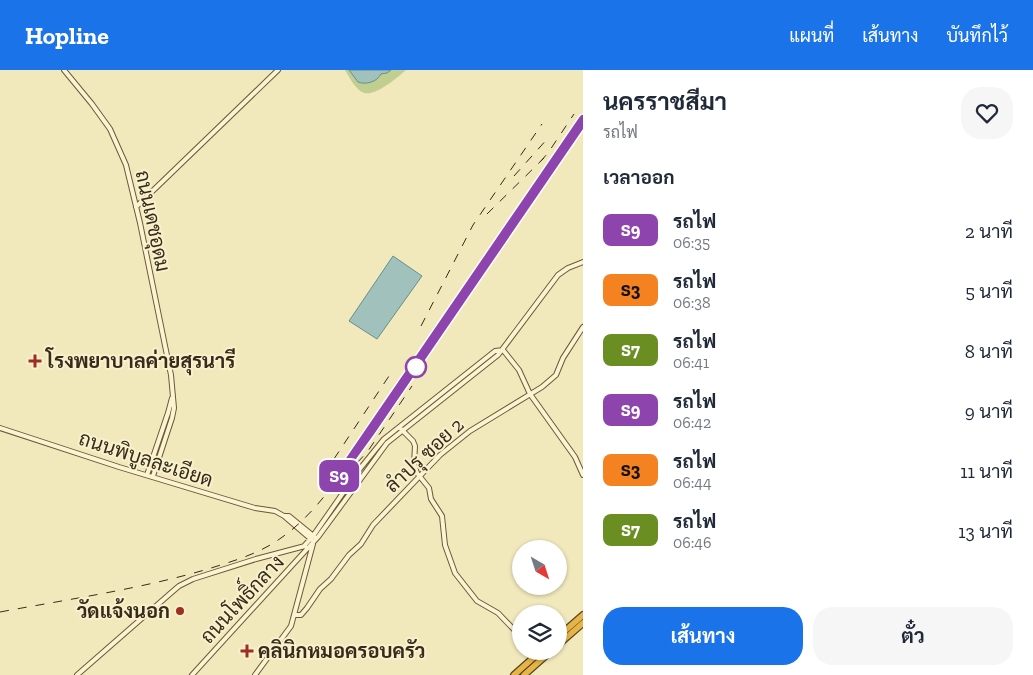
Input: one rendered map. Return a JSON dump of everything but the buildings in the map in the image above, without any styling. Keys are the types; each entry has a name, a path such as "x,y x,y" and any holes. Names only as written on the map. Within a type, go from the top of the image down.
{"highway":[{"path":"567,629 583,615"},
{"path":"567,637 583,623"},
{"path":"514,675 532,660"},
{"path":"524,675 535,660"}],"main road":[{"name":"ถนนเดชอุดม","path":"64,70 101,116 117,142 126,165 136,207 169,367 174,408 153,476"},
{"path":"136,207 278,70"},
{"path":"255,675 288,631 295,615 310,560 313,539 359,470 384,439 401,429 498,355 558,275 568,268 583,262"},
{"name":"ลำปรุ ซอย 2","path":"295,615 301,615 349,555 362,544 373,526 440,455 470,431 542,388 556,375 562,358 583,327"},
{"path":"502,350 519,370 530,394 573,454 583,475"},
{"name":"ถนนเดชอุดม","path":"147,475 163,430 172,396"},
{"name":"ถนนพิบูลละเอียด","path":"0,428 91,459 255,508 276,511 284,516 289,516 313,539"},
{"path":"77,675 180,586 192,579 256,559 296,550 320,536 387,443 401,429"},
{"path":"401,429 413,441 415,446 415,469 429,488 431,499 442,516 445,545 455,573 477,601 498,613 512,628"},
{"path":"163,430 168,432"},
{"path":"359,470 364,474"},
{"name":"ถนนโพธิ์กลาง","path":"192,675 302,555 313,539"},
{"path":"296,550 310,560"}],"green space":[{"path":"345,70 406,70 379,90 367,93 357,88"}],"water":[{"path":"349,70 391,70 381,74 374,81 364,83 358,82"},
{"path":"393,256 422,276 377,339 349,321"}],"railway":[{"path":"540,162 574,114"},
{"path":"0,612 131,588 208,569 255,553 273,544 292,530 320,501 354,457 583,122"},
{"path":"421,326 473,225 542,124"},
{"path":"514,176 549,137"},
{"path":"487,214 544,158"},
{"path":"324,474 389,376"},
{"path":"357,463 368,451 412,386"}],"train":[{"name":"S9","path":"583,119 338,477 354,457 583,122"}],"place":[{"name":"โรงพยาบาลค่ายสุรนารี","path":"35,361"},
{"name":"วัดแจ้งนอก","path":"180,611"},
{"name":"คลินิกหมอครอบครัว","path":"247,651"}]}
